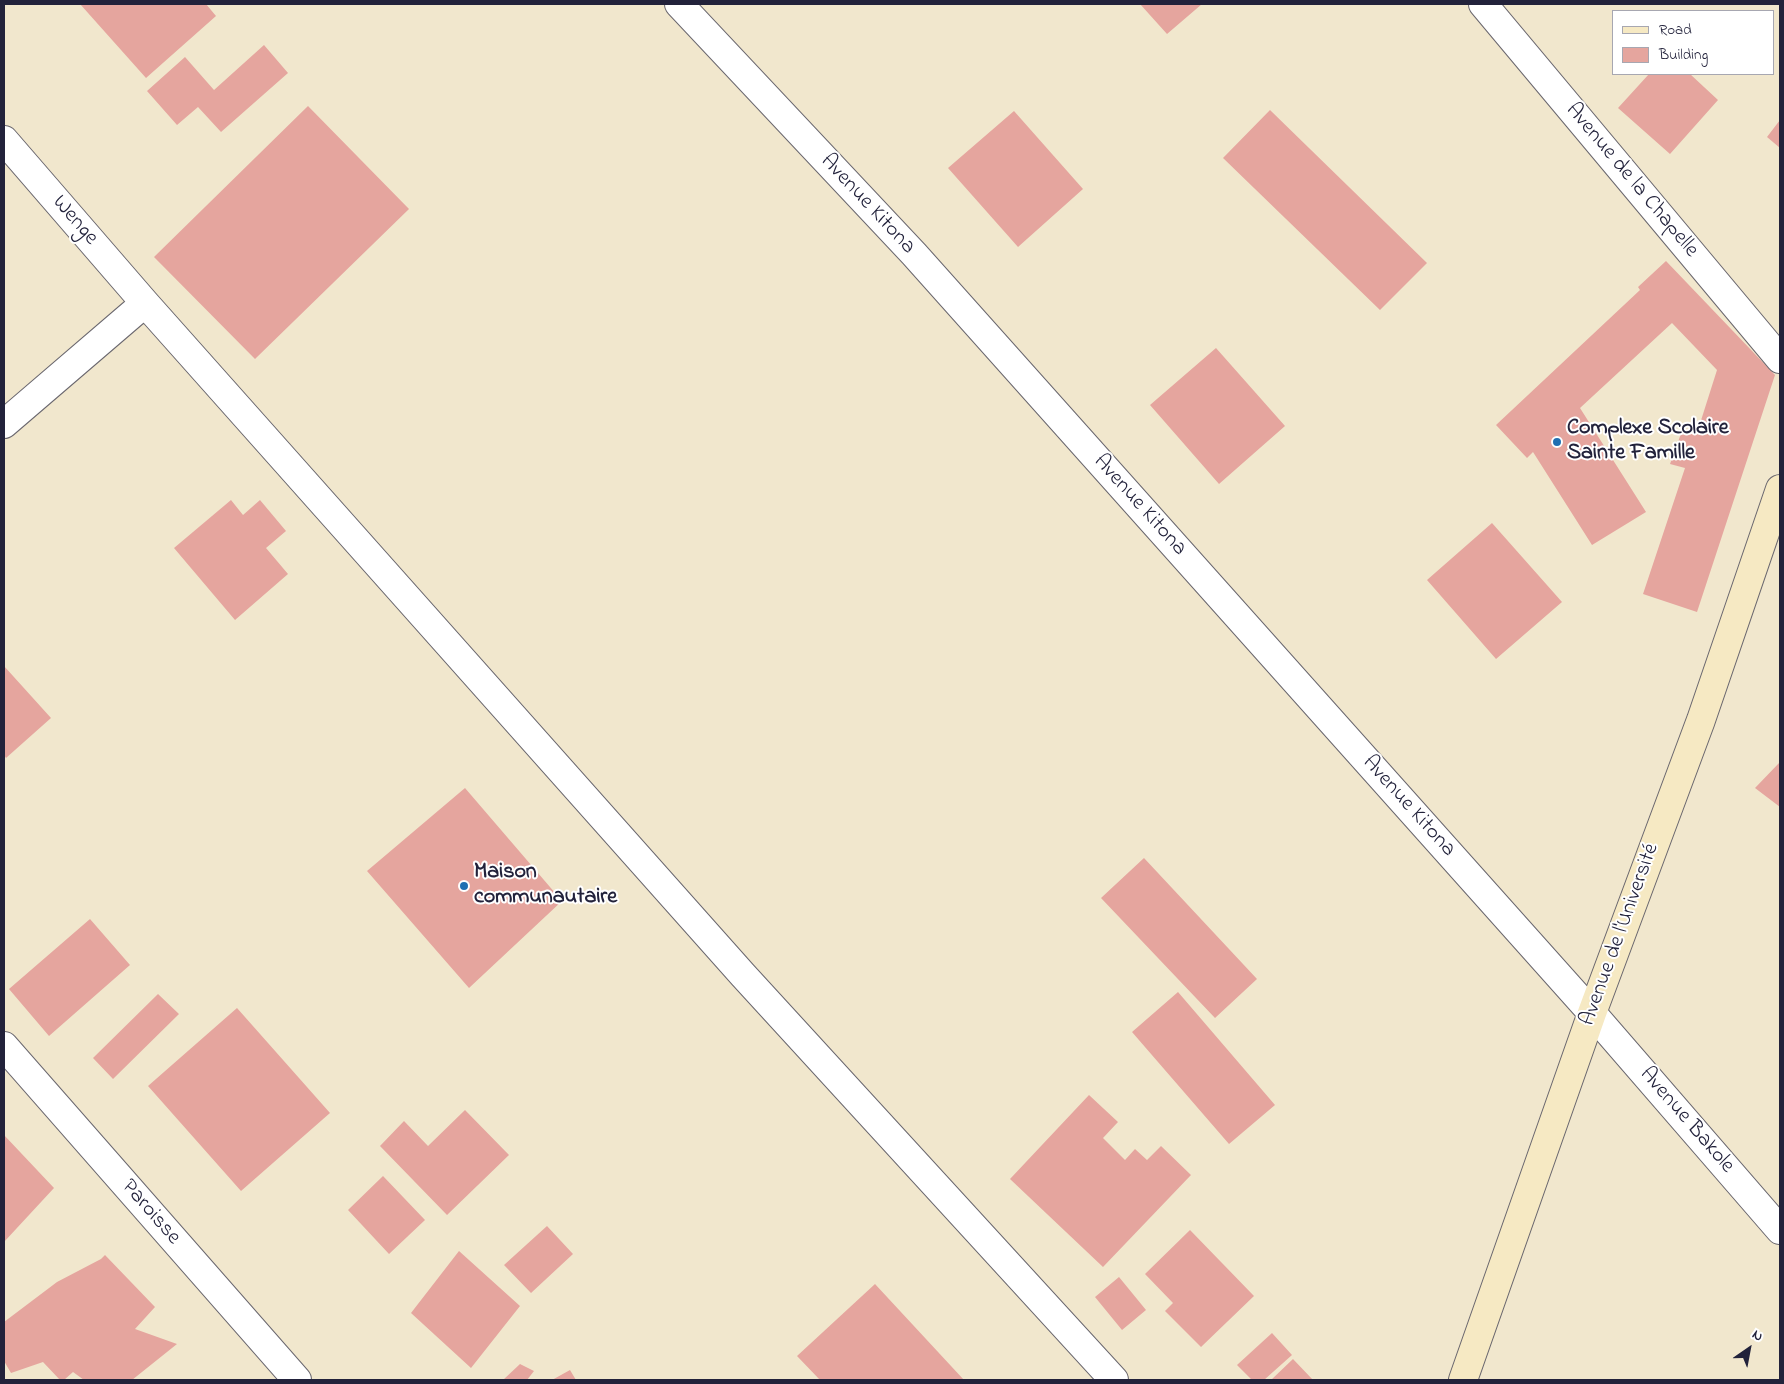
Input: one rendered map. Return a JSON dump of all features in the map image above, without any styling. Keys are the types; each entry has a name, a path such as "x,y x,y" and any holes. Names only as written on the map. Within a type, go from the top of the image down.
{"street":[{"name":"Avenue Kitona","path":"680,4 914,254 1592,1013"},
{"name":"Avenue de la Chapelle","path":"1482,4 1780,359"},
{"name":"Wenge","path":"4,140 145,303 743,975 1114,1380"},
{"path":"4,424 145,303"},
{"name":"Avenue de l'Université","path":"1463,1380 1592,1013 1701,720 1780,489"},
{"name":"Avenue Bakole","path":"1592,1013 1780,1230"},
{"name":"Paroisse","path":"4,1046 297,1380"}],"building":[{"path":"80,4 206,4 216,16 146,78"},
{"path":"1140,4 1202,4 1167,34"},
{"path":"264,45 288,73 221,132 198,107 177,125 147,91 185,57 214,90"},
{"path":"1648,75 1691,75 1718,100 1670,154 1618,108"},
{"path":"308,106 409,209 255,359 154,257"},
{"path":"1270,110 1427,263 1380,310 1223,158"},
{"path":"1014,111 1083,189 1018,247 948,168"},
{"path":"1780,120 1780,148 1767,137"},
{"name":"Complexe Scolaire Sainte Famille","path":"1666,261 1775,375 1697,612 1643,594 1685,468 1670,464 1683,428 1697,433 1717,370 1672,323 1580,408 1646,512 1592,545 1533,452 1527,458 1496,425 1640,290 1638,287"},
{"path":"1216,348 1285,426 1219,484 1150,405"},
{"path":"231,500 243,515 260,500 286,531 266,548 288,574 235,620 174,548"},
{"path":"1492,523 1562,602 1496,659 1427,580"},
{"path":"4,666 51,718 6,758 4,755"},
{"path":"1780,762 1780,807 1755,788"},
{"name":"Maison communautaire","path":"465,788 562,901 469,988 367,871"},
{"path":"1144,858 1257,979 1215,1018 1101,898"},
{"path":"90,919 130,965 49,1036 9,989"},
{"path":"1178,992 1275,1105 1229,1144 1132,1032"},
{"path":"158,994 179,1014 113,1079 93,1058"},
{"path":"237,1008 330,1113 241,1191 148,1086"},
{"path":"1089,1095 1118,1122 1103,1138 1125,1160 1135,1149 1147,1160 1161,1146 1191,1175 1103,1267 1010,1179"},
{"path":"465,1110 509,1155 447,1215 380,1146 404,1121 428,1146"},
{"path":"4,1135 54,1188 4,1242"},
{"path":"383,1176 425,1220 389,1254 348,1210"},
{"path":"547,1226 573,1254 531,1293 504,1265"},
{"path":"1190,1230 1254,1296 1201,1347 1165,1311 1173,1303 1145,1274"},
{"path":"459,1251 520,1306 471,1368 411,1313"},
{"path":"105,1255 155,1307 135,1329 177,1344 132,1380 84,1380 73,1372 64,1380 60,1380 43,1362 11,1373 4,1361 4,1322 57,1282 101,1259"},
{"path":"1119,1277 1146,1310 1122,1330 1095,1297"},
{"path":"875,1284 964,1380 820,1380 797,1356"},
{"path":"1272,1333 1292,1355 1264,1380 1252,1380 1237,1365"},
{"path":"1293,1359 1313,1380 1271,1380"},
{"path":"520,1364 534,1371 527,1380 503,1380"},
{"path":"570,1370 576,1380 552,1380"}],"place":[{"name":"Complexe Scolaire Sainte Famille","path":"1557,442"},
{"name":"Maison communautaire","path":"464,886"}]}
